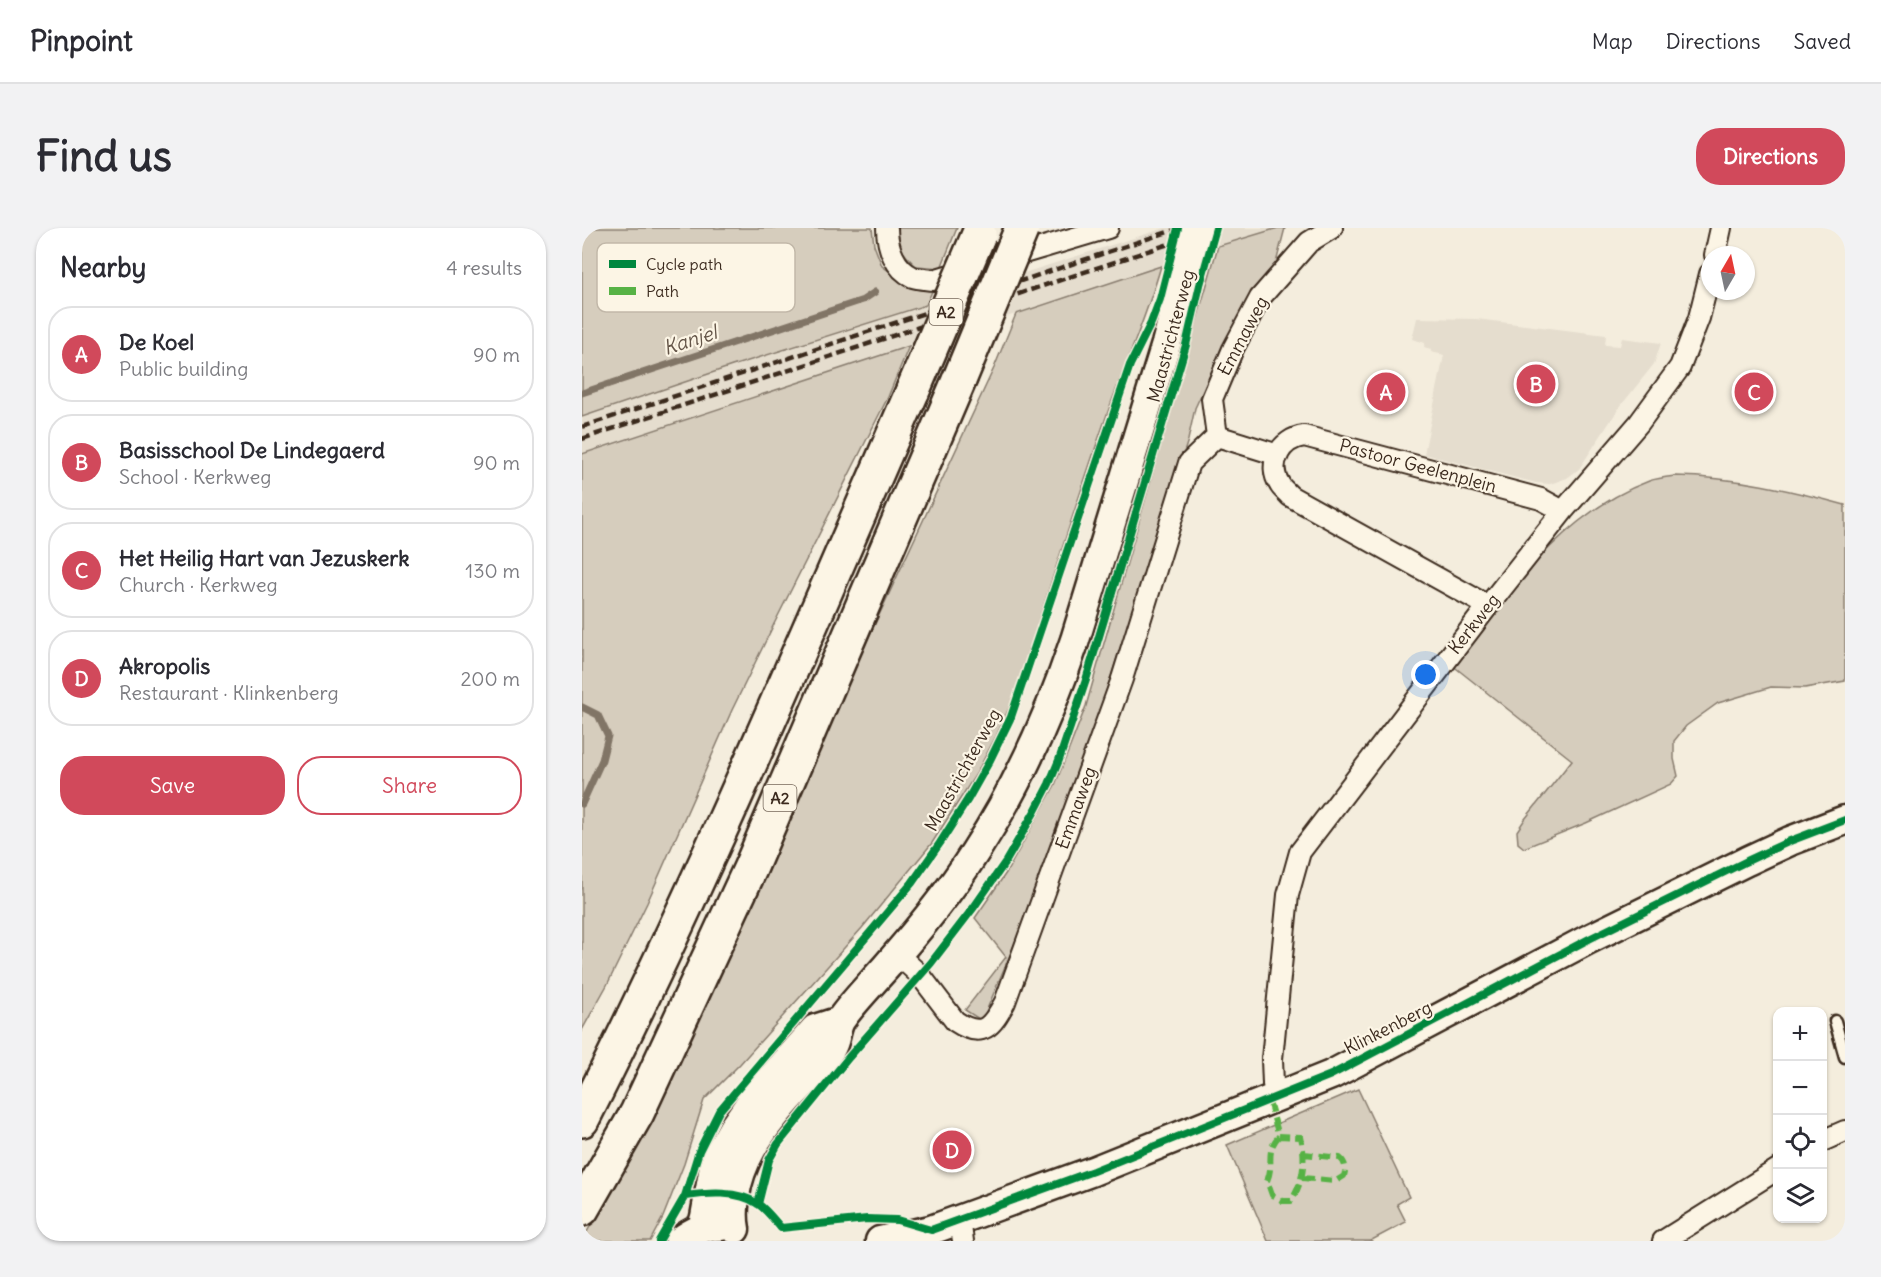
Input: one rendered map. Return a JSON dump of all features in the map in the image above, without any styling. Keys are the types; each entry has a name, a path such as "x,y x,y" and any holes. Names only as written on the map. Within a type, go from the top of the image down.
{"highway":[{"name":"A2","path":"582,1209 637,1113 750,869 1022,228"},
{"name":"A2","path":"582,1120 629,1029 711,853 980,231"},
{"name":"A2","path":"582,1089 629,1029"}],"main road":[{"name":"Maastrichterweg","path":"743,1235 733,1215 735,1196 744,1162 752,1146 767,1124 833,1046 840,1021 945,896 975,853 1008,799 1044,725 1098,568 1197,228"},
{"name":"Klinkenberg","path":"880,1241 931,1230 962,1230 1093,1171 1330,1075 1589,939 1790,841 1845,820"},
{"name":"Maastrichterweg","path":"691,1235 705,1217 714,1167 733,1128 752,1101 815,1029 840,1021"},
{"path":"691,1235 720,1226 743,1235"}],"street":[{"path":"887,228 891,251 898,266 914,277 933,280 1108,228"},
{"name":"Emmaweg","path":"897,954 921,975 944,1005 949,1016 955,1021 970,1029 978,1030 987,1028 995,1021 1005,1002 1114,702 1189,463 1216,436 1212,399 1233,349 1260,298 1310,242 1332,228"},
{"path":"1717,246 1721,228"},
{"name":"Kerkweg","path":"1277,1097 1273,1084 1273,1047 1288,895 1300,852 1488,606 1563,511 1639,423 1680,367 1704,300"},
{"path":"1216,436 1278,455 1275,474 1280,485 1290,496 1488,606"},
{"name":"Pastoor Geelenplein","path":"1278,455 1280,448 1288,441 1304,436 1542,499 1563,511"},
{"path":"1827,1139 1845,1131"},
{"path":"1663,1241 1773,1172"}],"lane":[{"path":"1835,1021 1845,1057"}],"shaded area":[{"path":"582,228 872,228 874,245 882,266 902,280 933,289 926,305 732,366 582,417"},
{"path":"897,228 957,228 941,268 916,266 904,254 899,244"},
{"path":"1165,228 1278,228 1016,314 788,385 582,454 582,417 732,366"},
{"path":"1278,228 1285,228 1276,263 1254,294 1215,365 1195,408 1188,440 1073,793 1036,893 982,1021 965,1010 1006,957 975,918 1006,873 1055,785 1086,706 1218,246"},
{"path":"1161,266 1093,455 1014,697 976,774 932,843 862,928 740,1064 704,1100 684,1164 663,1217 650,1241 582,1241 643,1131 787,813 994,368 1016,314"},
{"path":"1417,318 1476,319 1606,335 1605,345 1620,346 1622,338 1661,343 1654,364 1619,408 1579,469 1567,478 1550,484 1536,483 1424,454 1444,355 1431,352 1431,349 1424,347 1425,343 1412,339"},
{"path":"909,346 888,397 732,710 647,903 582,1030 582,454"},
{"path":"1676,476 1762,485 1845,505 1845,681 1805,688 1771,687 1718,703 1686,726 1674,741 1674,759 1678,776 1671,784 1586,823 1524,848 1518,843 1517,831 1572,760 1452,665 1516,584 1563,535 1618,495 1649,481"},
{"path":"1358,1089 1409,1197 1397,1204 1406,1222 1370,1241 1268,1241 1227,1145"}],"waterway":[{"name":"Kanjel","path":"582,393 863,300 875,292"},
{"name":"Kanjel","path":"582,707 598,715 608,736 602,760 582,804"}],"railway":[{"path":"582,427 1180,228"},
{"path":"582,439 1217,228"}],"marked path":[{"path":"1269,1101 1279,1136 1272,1147 1267,1181 1272,1195 1283,1201 1291,1201 1299,1186 1303,1170 1301,1137 1279,1136"},
{"path":"1302,1178 1336,1181 1344,1176 1345,1171 1340,1158 1304,1154"}],"cycle path":[{"path":"659,1241 685,1196 699,1151 719,1111 912,883 968,799 990,760 1011,717 1130,365 1160,299 1178,228"},
{"path":"758,1204 769,1160 778,1144 849,1057 931,963 974,907 1006,861 1049,784 1086,680 1186,345 1216,228"},
{"path":"931,1230 1093,1171 1331,1075 1589,939 1790,841 1845,820"},
{"path":"685,1196 712,1194 741,1196 761,1206 781,1228 867,1219 897,1220 931,1230"}],"place":[{"name":"Basisschool De Lindegaerd","path":"1536,384"},
{"name":"De Koel","path":"1386,392"},
{"name":"Het Heilig Hart van Jezuskerk","path":"1754,392"},
{"name":"Akropolis","path":"952,1150"}]}
